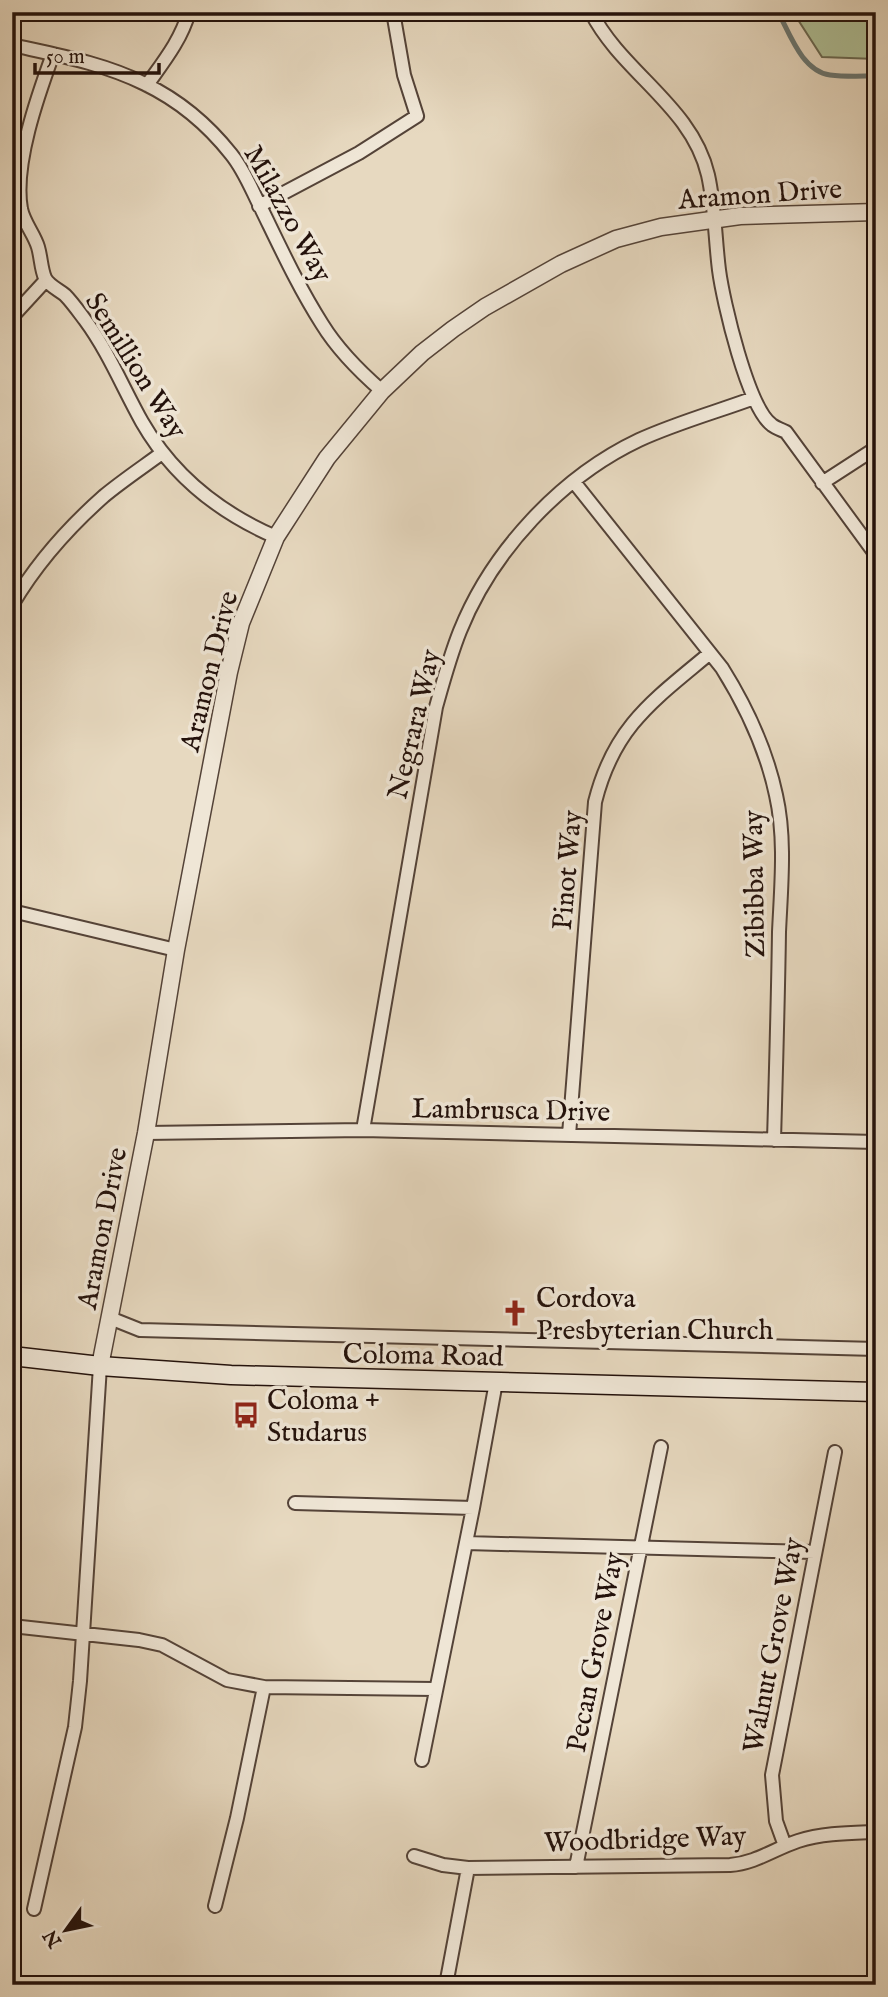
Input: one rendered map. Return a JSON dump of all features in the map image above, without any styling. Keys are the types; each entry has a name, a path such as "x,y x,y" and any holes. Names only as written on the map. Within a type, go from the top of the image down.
{"main road":[{"name":"Coloma Road","path":"12,1356 100,1366 231,1375 876,1392"}],"street":[{"path":"147,85 173,50 184,30 189,12"},
{"path":"259,206 359,153 417,116 399,54 393,12"},
{"path":"591,12 625,60 676,112 700,151 708,173 719,271 728,316 754,397 770,424 786,432 876,555"},
{"name":"Milazzo Way","path":"12,45 113,70 147,85 187,111 216,136 239,166 322,324 347,357 382,391"},
{"name":"Semillion Way","path":"52,54 38,93 27,139 19,197 24,222 37,244 46,280 65,296 86,320 162,453 189,482 220,507 250,526 276,537"},
{"name":"Aramon Drive","path":"100,1366 146,1133 176,950 229,672 241,623 276,537 327,458 382,391 422,353 453,329 485,307 561,264 616,239 660,227 740,216 876,212"},
{"path":"12,317 46,280"},
{"name":"Negrara Way","path":"363,1130 436,707 461,629 480,592 526,527 574,482 639,440 754,397"},
{"path":"822,483 876,447"},
{"path":"14,596 58,542 105,496 162,453"},
{"name":"Zibibba Way","path":"574,482 710,653 741,698 769,765 779,813 782,846 774,1140"},
{"name":"Pinot Way","path":"569,1135 595,802 601,779 620,737 642,710 710,653"},
{"path":"12,911 176,950"},
{"name":"Lambrusca Drive","path":"146,1133 363,1130 876,1142"},
{"name":"Coloma Road","path":"110,1318 140,1330 876,1349"},
{"path":"34,1909 75,1727 100,1366"},
{"path":"422,1760 496,1382"},
{"name":"Pecan Grove Way","path":"576,1867 660,1447"},
{"name":"Walnut Grove Way","path":"785,1846 776,1821 772,1775 835,1452"},
{"path":"295,1503 473,1508"},
{"path":"466,1543 816,1552"},
{"path":"12,1626 162,1645 226,1680 264,1687 435,1689"},
{"path":"215,1906 237,1818 264,1687"},
{"name":"Woodbridge Way","path":"414,1856 443,1866 468,1868 742,1864 785,1846 822,1835 876,1832"},
{"path":"446,1985 468,1868"}],"green space":[{"path":"793,12 876,12 876,59 822,57"}],"waterway":[{"path":"778,12 798,50 812,67 830,75 876,76"}],"place":[{"name":"Cordova Presbyterian Church","path":"515,1313"},
{"name":"Coloma + Studarus","path":"246,1415"}]}
